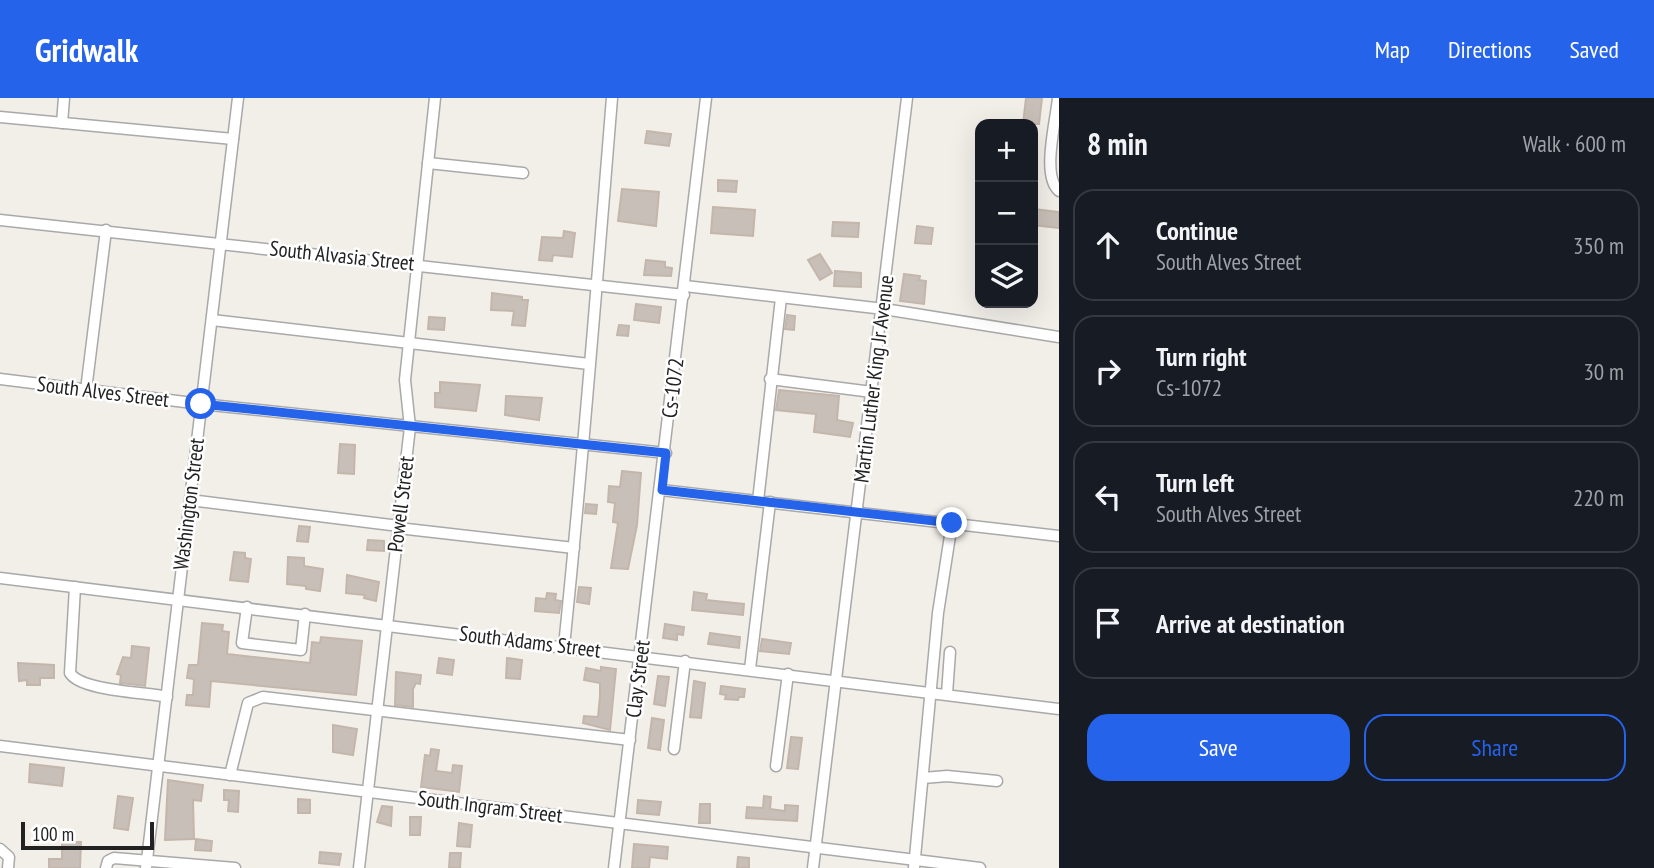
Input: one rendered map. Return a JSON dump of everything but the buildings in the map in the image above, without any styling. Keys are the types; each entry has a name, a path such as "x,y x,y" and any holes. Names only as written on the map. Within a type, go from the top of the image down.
{"street":[{"path":"62,123 64,98"},
{"name":"Washington Street","path":"146,865 238,98"},
{"name":"Powell Street","path":"359,868 410,427 405,380 435,98"},
{"path":"564,646 585,445 589,364 612,98"},
{"path":"685,291 706,98"},
{"name":"Martin Luther King Jr Avenue","path":"813,868 884,309 907,98"},
{"path":"1058,98 1049,170 1051,183 1059,191"},
{"path":"0,117 233,139"},
{"path":"428,163 523,173"},
{"name":"South Alvasia Street","path":"0,219 597,284 884,309 1059,337"},
{"path":"86,390 107,230"},
{"name":"Cs-1072","path":"662,490 685,291"},
{"path":"750,669 764,501 770,379 781,298"},
{"path":"212,320 408,344 490,350 589,364"},
{"name":"South Alves Street","path":"0,379 201,404 666,453"},
{"path":"770,379 872,391"},
{"path":"662,490 1059,536"},
{"name":"Clay Street","path":"614,868 662,490"},
{"path":"190,500 574,548"},
{"path":"914,864 931,692 952,523"},
{"name":"South Adams Street","path":"0,578 641,655 1059,709"},
{"path":"75,587 70,673 73,678 93,686 167,697"},
{"path":"247,607 242,643 300,650 305,614"},
{"path":"947,694 950,652"},
{"path":"674,749 685,661"},
{"path":"776,766 788,674"},
{"path":"230,775 243,714 253,698 376,709 630,740"},
{"name":"South Ingram Street","path":"0,747 816,847 914,864 980,868"},
{"path":"923,778 947,776 997,781"},
{"path":"0,849 9,857 8,868"},
{"path":"106,868 108,861 114,858 146,865 235,868"}],"route":[{"path":"201,404 666,453 662,490 952,523"}]}
